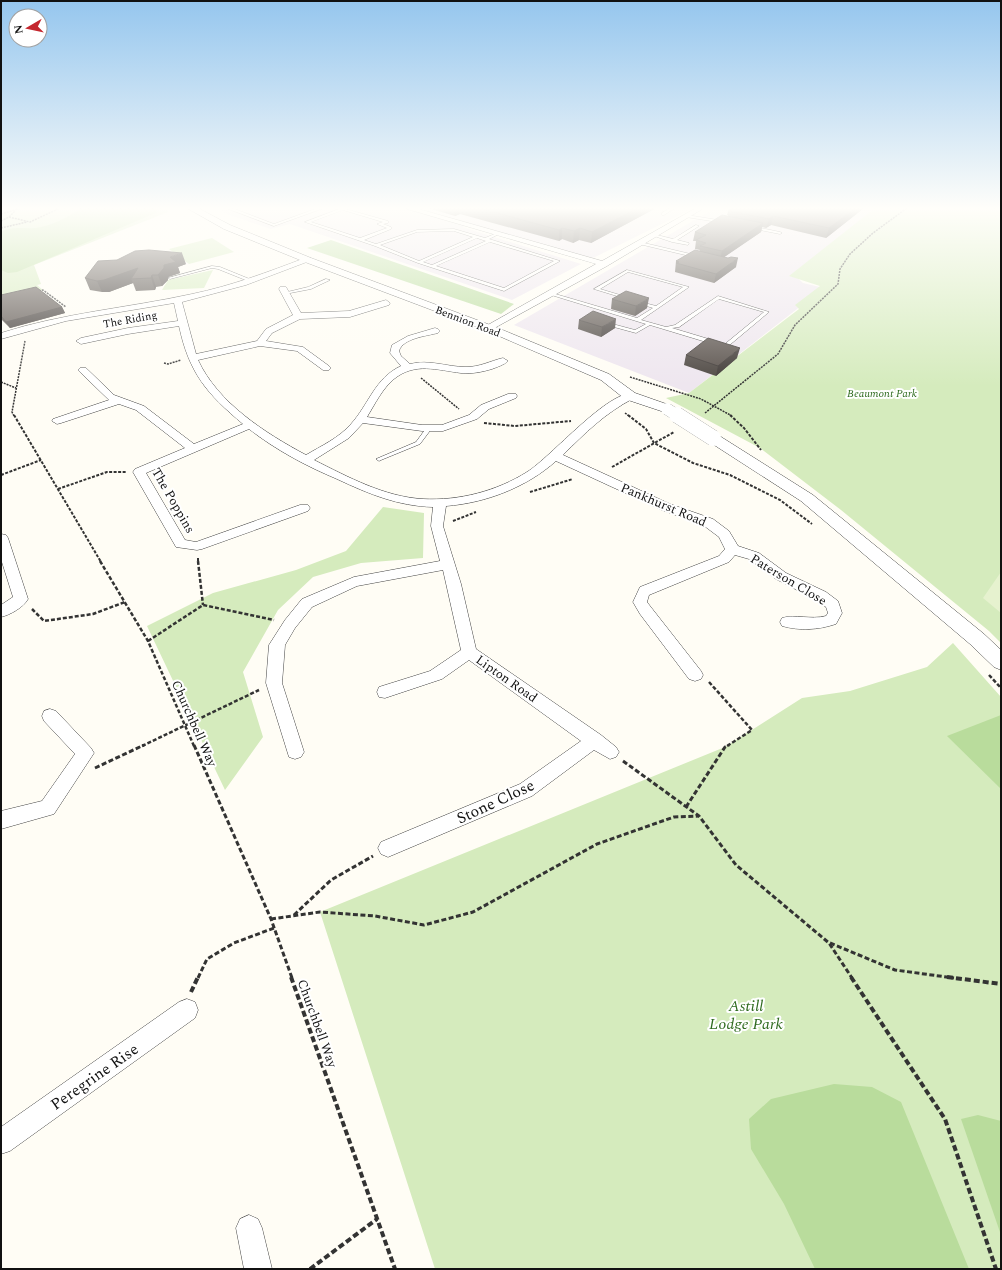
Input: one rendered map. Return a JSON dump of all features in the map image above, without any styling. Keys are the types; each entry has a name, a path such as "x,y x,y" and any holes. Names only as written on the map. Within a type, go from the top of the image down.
{"street":[{"path":"1,336 28,328 93,314 195,296 287,267"},
{"name":"Bennion Road","path":"327,267 489,328 605,377 630,396 667,409 807,498 977,639 1001,662"},
{"path":"489,328 598,267"},
{"path":"284,291 298,316"},
{"path":"177,300 184,323 187,345 192,358 210,388 250,425 268,439 306,460 370,490 407,501 440,503 465,500 506,488 530,476 556,456 591,420 612,405 630,396"},
{"path":"260,343 269,331 298,316 350,314 386,303"},
{"name":"The Riding","path":"81,342 128,331 184,323"},
{"path":"408,367 395,355 395,347 404,340 435,332"},
{"path":"192,358 260,343 300,349 326,368"},
{"path":"306,460 344,436 355,426 382,385 392,376 408,367 423,365 469,370 493,366 503,362"},
{"path":"83,370 110,397 117,401 133,404 140,408 193,449"},
{"path":"360,419 429,428 443,428 473,417 485,407 512,396"},
{"path":"57,421 117,401"},
{"name":"The Poppins","path":"250,425 139,472 180,544 197,546 304,508"},
{"name":"Pankhurst Road","path":"556,456 666,507 716,526 729,541 732,549"},
{"name":"Lipton Road","path":"440,503 437,526 448,564 469,652 610,752"},
{"path":"1,538 21,599 1,612"},
{"path":"695,675 645,610 640,602 642,595 645,590 724,559 732,549"},
{"name":"Paterson Close","path":"732,549 754,556 781,576 821,596 832,605 835,614 831,620 822,624 804,625 786,622"},
{"path":"295,752 274,683 277,645 290,624 307,603 354,582 448,564"},
{"path":"385,692 436,675 469,652"},
{"path":"1,820 48,808 85,753 50,716"},
{"name":"Stone Close","path":"388,848 526,790 595,740"},
{"name":"Peregrine Rise","path":"1,1142 187,1010"},
{"path":"249,1228 258,1269"}],"lane":[{"path":"170,278 211,267"},
{"path":"214,267 250,280"},
{"path":"436,267 504,290 548,267"},
{"path":"639,319 687,287 627,271 596,289 656,307"},
{"path":"284,291 309,288 328,280"},
{"path":"550,294 639,319 650,323 726,346 767,312 718,297 677,326 667,328"},
{"path":"592,312 599,308"},
{"path":"600,321 636,332 650,323"},
{"path":"379,459 418,443 429,428"}],"path":[{"path":"700,417 778,354 795,325 838,284 841,267"},
{"path":"36,291 42,290 71,311"},
{"name":"Churchbell Way","path":"28,328 12,412 148,641 271,919 395,1269"},
{"path":"164,363 168,364 192,358"},
{"path":"408,367 453,404 473,417 491,425 524,425 591,420"},
{"path":"1,382 16,388"},
{"path":"612,405 627,414 646,429 654,443 693,463 730,475 780,500 813,524"},
{"path":"524,494 606,470 674,432"},
{"path":"1,475 41,460"},
{"path":"58,489 107,472 139,472"},
{"path":"437,526 481,510"},
{"path":"197,546 204,605"},
{"path":"21,599 44,621 93,614 125,602"},
{"path":"148,641 204,605 290,624"},
{"path":"984,671 1001,688"},
{"path":"686,807 725,747 752,730 708,682 695,675"},
{"path":"66,782 274,683"},
{"path":"610,752 699,816 736,865 830,943 895,970 1001,984"},
{"path":"271,919 320,912 374,916 424,925 473,912 541,876 596,844 674,817 699,816"},
{"path":"294,916 331,880 388,848"},
{"path":"187,1010 192,991 207,959 234,943 274,928"},
{"path":"830,943 945,1119 996,1269"},
{"path":"310,1269 377,1219"}],"shaded area":[{"path":"416,267 575,267 512,300"},
{"path":"613,267 801,267 793,274 803,283 824,288 689,393 514,325"}],"green space":[{"path":"1,267 35,267 41,284 37,285 43,290 1,299"},
{"path":"1,267 28,267 17,272 8,273 1,270"},
{"path":"364,267 409,267 514,304 501,314"},
{"name":"Beaumont Park","path":"800,267 1001,267 1001,643 989,631 841,510 760,448 666,398 689,393 799,309 795,305 820,286 789,276"},
{"path":"213,270 204,288 162,290 168,280"},
{"path":"383,507 424,513 423,558 361,563 313,577 278,610 243,672 263,737 225,790 147,626 213,593 296,570 346,551"},
{"path":"1001,572 1001,613 983,598"},
{"name":"Astill Lodge Park","path":"953,643 1001,697 1001,1269 435,1269 320,912 725,747 802,698 850,691 927,667"},
{"path":"1001,715 1001,789 947,736"},
{"path":"834,1084 872,1087 901,1102 969,1269 815,1269 784,1204 751,1149 749,1119 771,1099"},
{"path":"978,1115 1001,1121 1001,1235 961,1119"}],"building":[{"path":"93,267 164,267 158,275 152,275 151,278 131,279 138,268 104,280 97,281 85,278"},
{"path":"692,267 725,267 716,274"},
{"path":"36,287 62,307 6,322 1,316 1,295"},
{"path":"626,291 649,298 636,306 612,299"},
{"path":"593,311 616,319 602,327 579,320"},
{"path":"708,338 740,348 718,366 686,355"}]}
